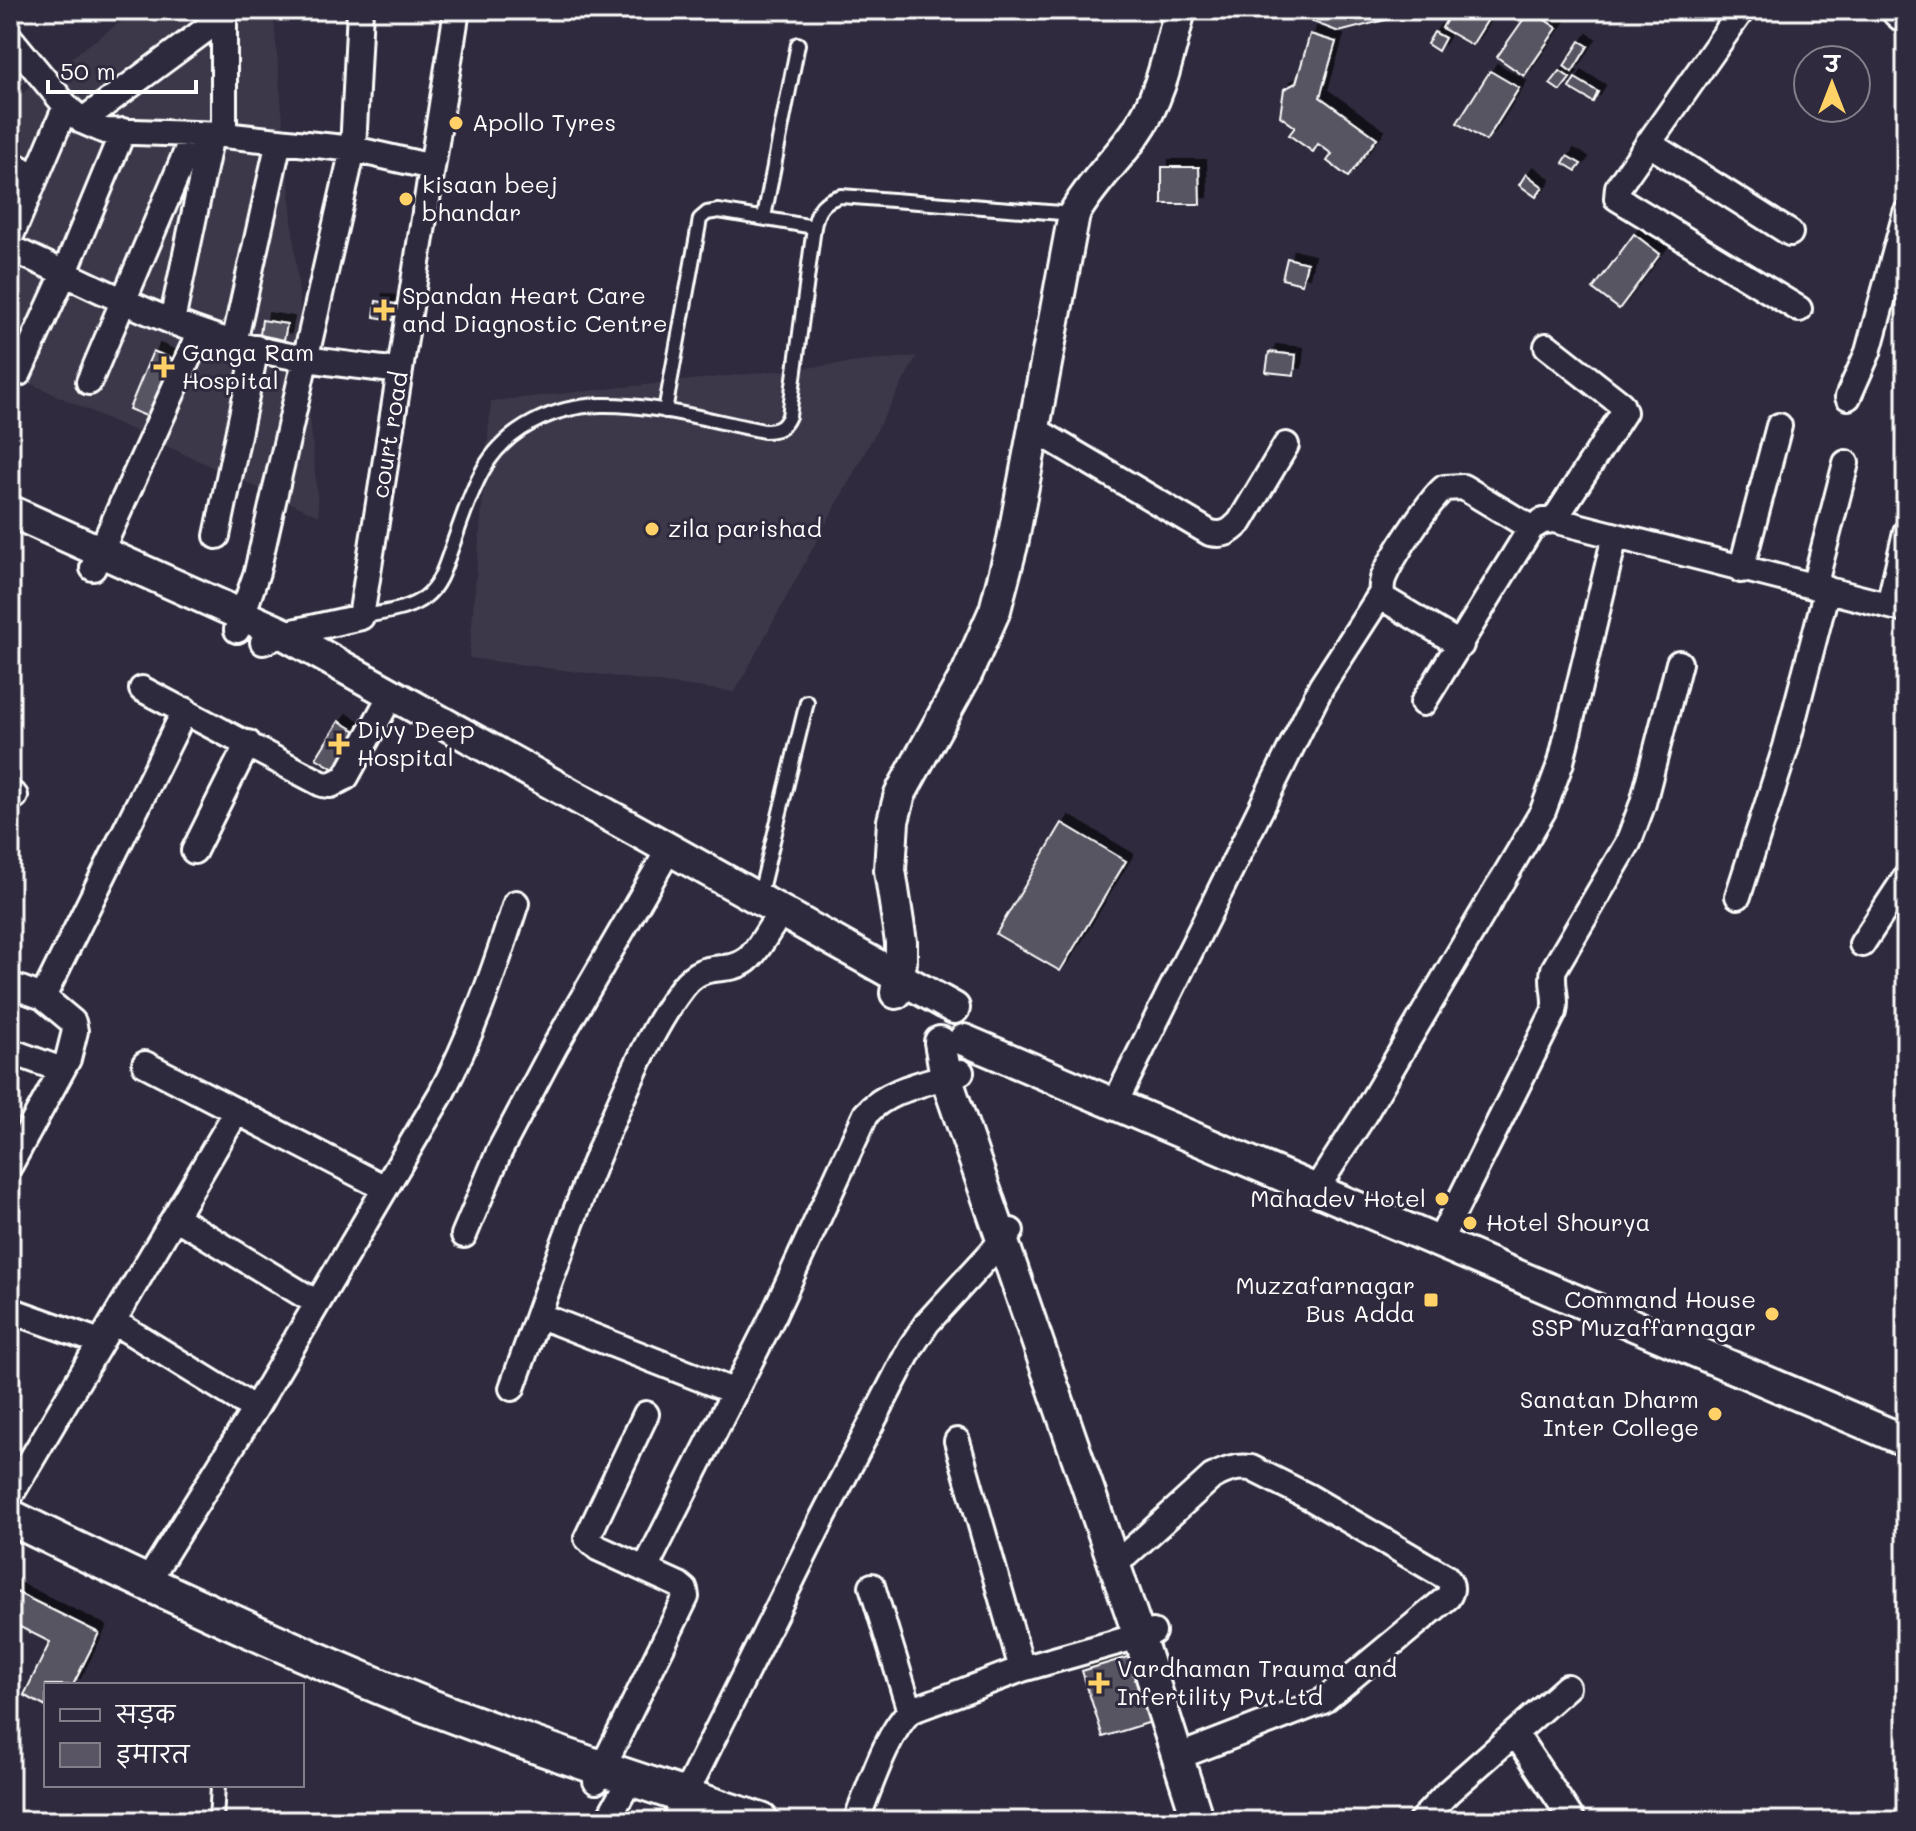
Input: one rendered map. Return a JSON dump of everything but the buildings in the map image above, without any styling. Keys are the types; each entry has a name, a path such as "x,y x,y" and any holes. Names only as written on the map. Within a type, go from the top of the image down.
{"main road":[{"path":"1899,10 1906,16"},
{"path":"10,1517 146,1584 423,1703 607,1791"},
{"path":"10,1537 137,1598 417,1718 607,1791 761,1821"}],"street":[{"path":"257,630 257,572 353,149 360,10"},
{"name":"court road","path":"361,617 457,10"},
{"path":"897,986 901,942 890,870 893,821 900,794 967,673 995,610 1012,545 1074,214 1087,191 1136,133 1152,104 1180,10"},
{"path":"1742,10 1618,187 1617,198 1799,309"},
{"path":"10,238 36,177 74,114 224,13"},
{"path":"172,321 210,134 224,13"},
{"path":"14,52 74,114 105,131 210,134 353,149 432,167"},
{"path":"19,373 123,131"},
{"path":"89,382 125,300 210,134"},
{"path":"217,536 279,141"},
{"path":"1648,143 1790,233"},
{"path":"10,163 36,177"},
{"path":"1848,397 1868,352 1906,213"},
{"path":"10,248 200,332 305,359 400,371"},
{"path":"96,559 200,332"},
{"path":"1423,703 1543,524 1624,412 1621,404 1547,346"},
{"path":"1741,570 1779,426"},
{"path":"1034,429 1210,533 1222,535 1232,531 1240,522 1286,445"},
{"path":"1738,896 1786,747 1846,463"},
{"path":"1122,1089 1321,687 1381,594 1384,577 1412,531 1444,488 1463,487 1543,524 1615,536 1897,608 1906,532"},
{"path":"10,511 96,559 257,630 772,926 897,986"},
{"path":"10,531 96,559"},
{"path":"1319,1185 1362,1118 1543,811 1561,762 1615,536"},
{"path":"1381,594 1461,645"},
{"path":"257,630 361,617"},
{"path":"1441,1237 1554,1012 1554,969 1628,843 1643,803 1679,663"},
{"path":"142,689 322,784 338,784 346,777 387,703"},
{"path":"387,703 759,898 897,986 954,1041 1319,1185 1906,1441"},
{"path":"43,997 185,710"},
{"path":"194,851 248,743"},
{"path":"464,1235 499,1152 555,1046 661,863"},
{"path":"1862,944 1906,877"},
{"path":"146,1584 255,1409 461,1056 516,903"},
{"path":"512,1388 599,1151 639,1062 681,990 701,971 737,965 748,959 772,926"},
{"path":"10,985 43,997 73,1022 72,1047 62,1070 10,1165"},
{"path":"645,1569 735,1392 866,1114 874,1104 954,1041 1005,1035 1319,1185"},
{"path":"954,1041 1008,1236 1146,1634 1193,1751 1216,1821"},
{"path":"10,1051 62,1070"},
{"path":"145,1064 385,1188"},
{"path":"10,1496 237,1111"},
{"path":"175,1217 317,1303"},
{"path":"1008,1236 1126,1555 1198,1821"},
{"path":"690,1809 906,1356 927,1323 1008,1236"},
{"path":"1441,1237 1906,1422"},
{"path":"10,1310 107,1332 255,1409"},
{"path":"538,1315 735,1392"},
{"path":"607,1791 686,1597 685,1590 679,1585 598,1548 587,1538 646,1414"},
{"path":"957,1441 1022,1669"},
{"path":"1126,1555 1212,1477 1225,1470 1244,1467 1309,1497 1446,1577 1451,1584 1452,1591 1448,1597 1323,1701 1193,1751"},
{"path":"872,1586 910,1711"},
{"path":"856,1821 893,1736 910,1711 1022,1669 1146,1634"},
{"path":"1421,1821 1448,1792 1567,1687"},
{"path":"1515,1733 1573,1821"}],"lane":[{"path":"764,217 798,44"},
{"path":"361,617 408,607 427,596 440,579 484,469 500,446 531,423 563,410 600,405 665,411 764,431 777,431 786,424 814,227 821,206 830,199 841,196 1074,214"},
{"path":"665,411 700,219 707,213 719,211 814,227"},
{"path":"759,898 807,702"},
{"path":"216,1821 218,1787"}],"shaded area":[{"path":"137,10 273,10 319,516 10,374 10,102"},
{"name":"zila parishad","path":"917,356 735,692 469,658 491,401"}],"place":[{"name":"Apollo Tyres","path":"456,123"},
{"name":"kisaan beej bhandar","path":"406,199"},
{"name":"Spandan Heart Care and Diagnostic Centre","path":"384,310"},
{"name":"Ganga Ram Hospital","path":"164,367"},
{"name":"zila parishad","path":"652,529"},
{"name":"Divy Deep Hospital","path":"339,744"},
{"name":"Mahadev Hotel","path":"1442,1199"},
{"name":"Hotel Shourya","path":"1470,1223"},
{"name":"Muzzafarnagar Bus Adda","path":"1431,1300"},
{"name":"Command House SSP Muzaffarnagar","path":"1772,1314"},
{"name":"Sanatan Dharm Inter College","path":"1715,1414"},
{"name":"Vardhaman Trauma and Infertility Pvt Ltd","path":"1099,1683"}]}
